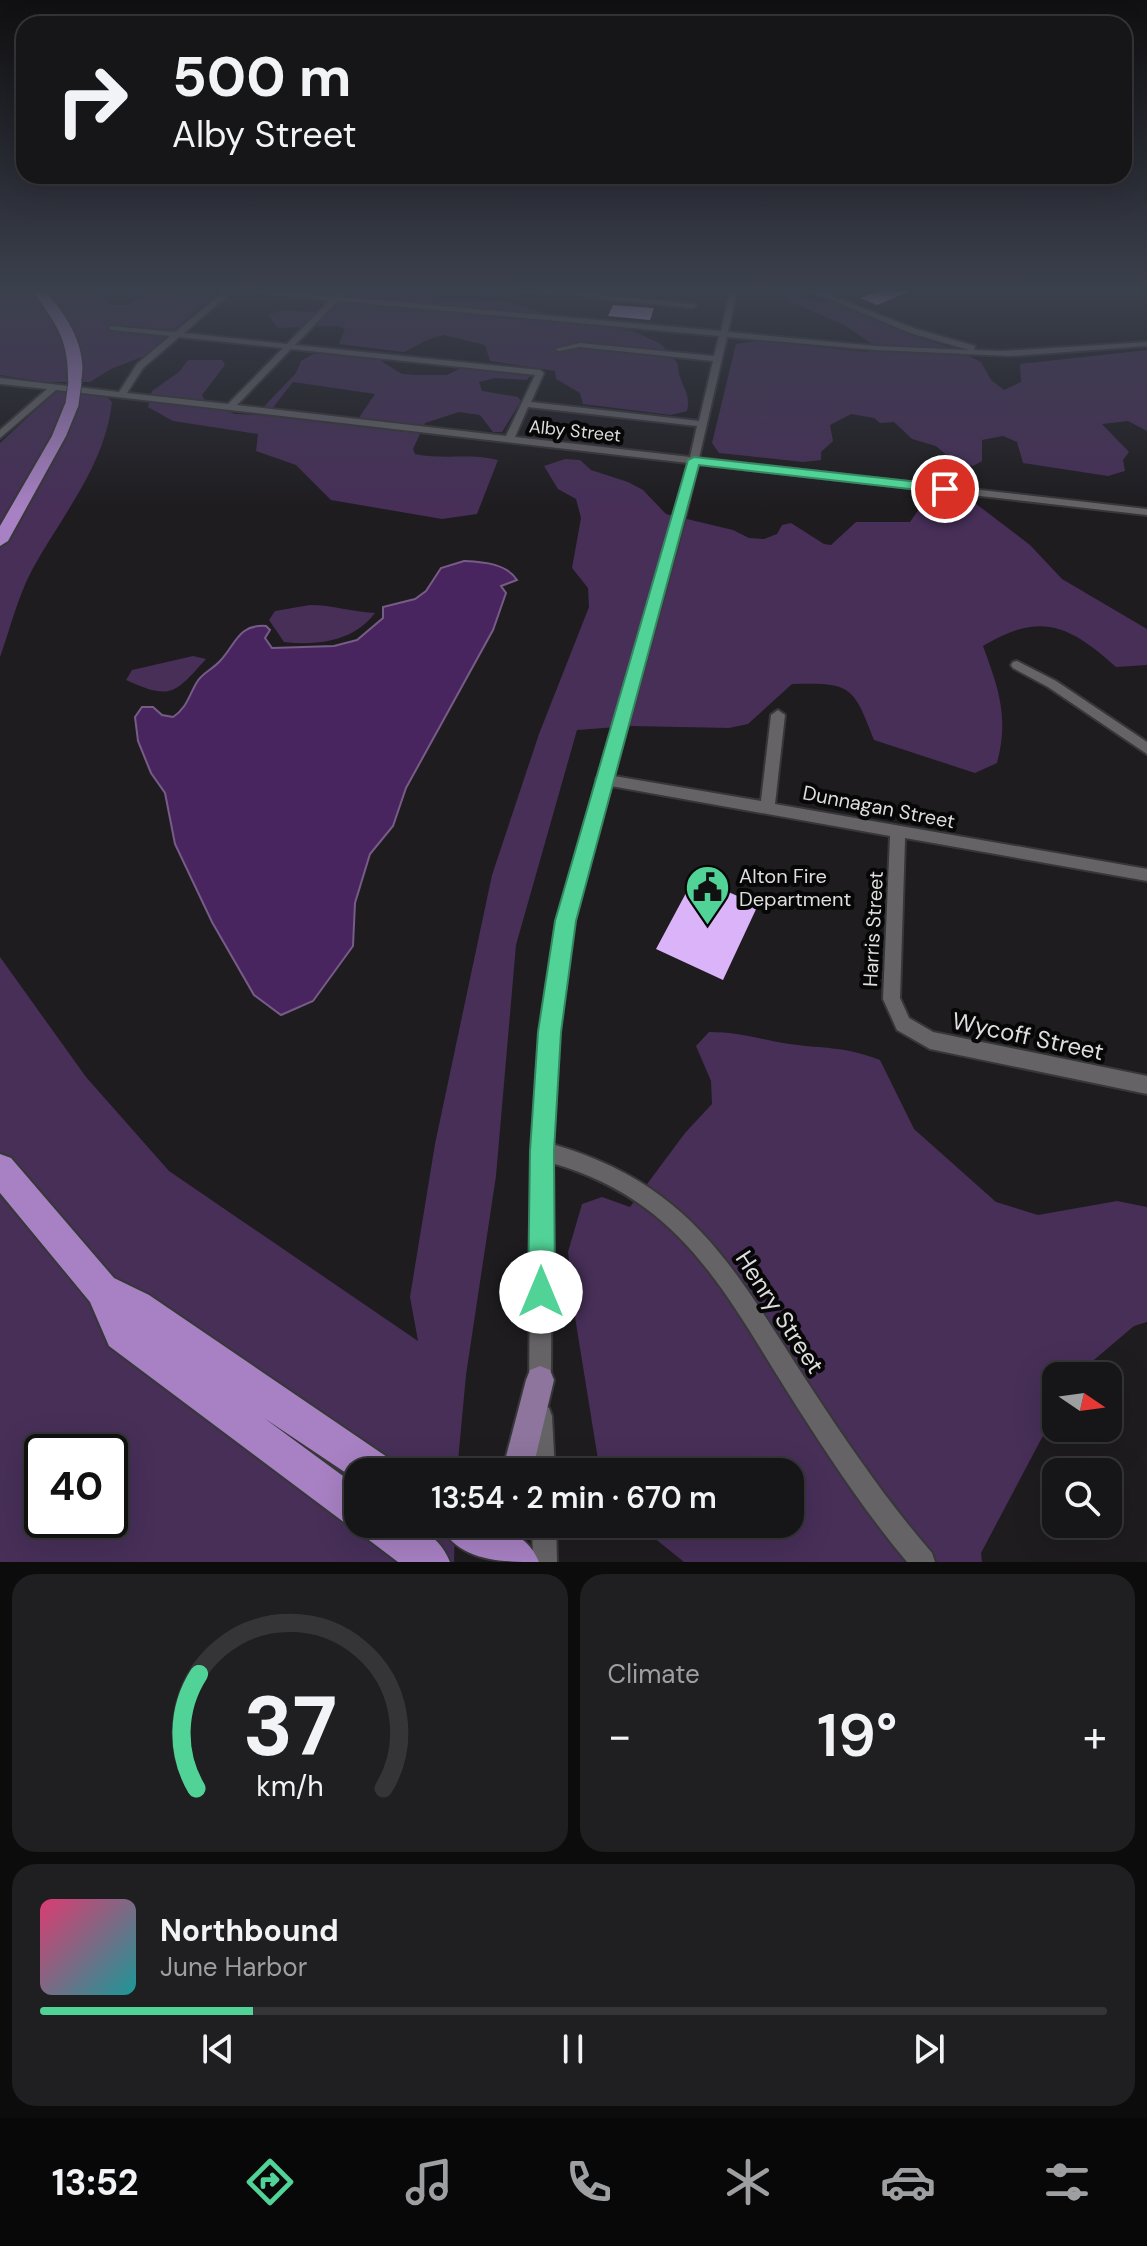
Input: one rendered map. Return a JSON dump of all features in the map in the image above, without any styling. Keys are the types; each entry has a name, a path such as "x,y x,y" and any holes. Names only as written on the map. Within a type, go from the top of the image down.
{"highway":[{"path":"0,541 59,436 72,404 74,364"},
{"path":"0,1169 102,1290 121,1334 344,1500"},
{"path":"102,1290 137,1307 355,1458"},
{"path":"398,1538 431,1562"},
{"path":"481,1538 520,1562"}],"main road":[{"path":"520,1458 540,1380"}],"street":[{"path":"121,395 134,373 144,364"},
{"path":"230,407 273,364"},
{"path":"452,364 540,373 509,439"},
{"path":"543,1458 540,1380 542,1151 550,1032 566,921 694,460 717,364"},
{"name":"Alby Street","path":"0,381 1147,512"},
{"path":"0,435 53,388"},
{"path":"526,404 702,424"},
{"path":"1017,665 1052,684 1147,749"},
{"path":"768,806 778,715"},
{"name":"Dunnagan Street","path":"603,779 1147,875"},
{"name":"Harris Street","path":"898,832 891,999 903,1024"},
{"name":"Wycoff Street","path":"903,1024 930,1040 1147,1085"},
{"name":"Henry Street","path":"542,1151 605,1171 646,1196 696,1238 730,1281 847,1461 923,1562"},
{"path":"544,1538 545,1562"}],"shaded area":[{"path":"0,364 124,364 90,382 43,382 0,375"},
{"path":"185,364 224,364 202,395 206,403 235,414 256,415 296,373 300,364 386,364 402,374 447,375 463,367 530,376 527,380 495,378 479,382 482,391 518,397 521,401 502,432 493,432 480,415 459,412 425,423 413,449 415,454 498,460 477,514 442,519 331,500 296,465 256,451 258,434 173,421 148,407 152,391 179,372","holes":["293,382 375,394 358,419 271,410"]},
{"path":"509,364 678,364 688,398 687,411 671,415 583,404 580,393 556,379 555,371"},
{"path":"731,364 982,364 991,380 1004,390 1021,382 1020,364 1147,364 1147,431 1128,421 1102,424 1129,452 1123,460 1125,471 1108,476 1023,463 1017,442 1003,436 982,440 982,461 973,466 952,460 936,446 912,439 894,422 880,423 874,418 851,414 830,425 833,441 821,452 821,460 803,462 719,453 712,443"},
{"path":"56,391 107,397 112,402 108,425 92,469 27,580 0,657 0,443"},
{"path":"565,459 580,460 591,470 643,490 666,514 733,530 749,538 764,539 777,534 782,525 791,523 824,544 831,545 856,522 910,522 926,499 934,494 971,500 1030,545 1062,579 1147,629 1147,665 1116,667 1068,632 1037,626 1003,635 983,646 998,690 1002,732 997,763 975,773 874,740 854,698 847,691 827,685 792,684 748,724 729,728 631,726 577,730 516,945 496,1176 466,1375 458,1458 344,1458 344,1538 455,1538 454,1562 0,1562 0,957 86,1077 169,1171 418,1341 410,1297 435,1144 492,875 539,734 589,607 588,588 572,568 581,518 576,499 558,489 544,466"},
{"path":"464,561 500,567 517,580 501,586 506,593 493,630 406,788 393,826 370,854 355,903 353,946 313,1001 281,1015 254,995 212,922 175,844 165,793 151,773 138,741 135,717 142,707 153,707 162,715 173,717 185,705 199,679 249,628 266,626 270,630 265,638 272,648 334,646 357,640 383,618 383,607 415,599 426,591 441,568"},
{"path":"310,605 375,613 357,630 334,640 284,642 269,620 275,611"},
{"path":"193,656 206,659 187,680 172,690 163,692 126,680 132,670"},
{"path":"709,1032 730,1033 867,1055 880,1060 914,1129 996,1202 1038,1215 1117,1201 1147,1207 1147,1322 1134,1326 1092,1362 1042,1362 1042,1438 981,1553 982,1562 684,1562 654,1538 804,1538 804,1458 598,1458 568,1252 582,1204 602,1197 630,1207 685,1133 712,1104 711,1081 696,1046"}],"building":[{"name":"Alton Fire Department","path":"717,887 758,905 723,980 656,949 686,893 709,903"}],"place":[{"name":"Alton Fire Department","path":"708,927"}],"route":[{"path":"541,1292 542,1151 550,1032 566,921 577,870 694,460 945,489"}]}
